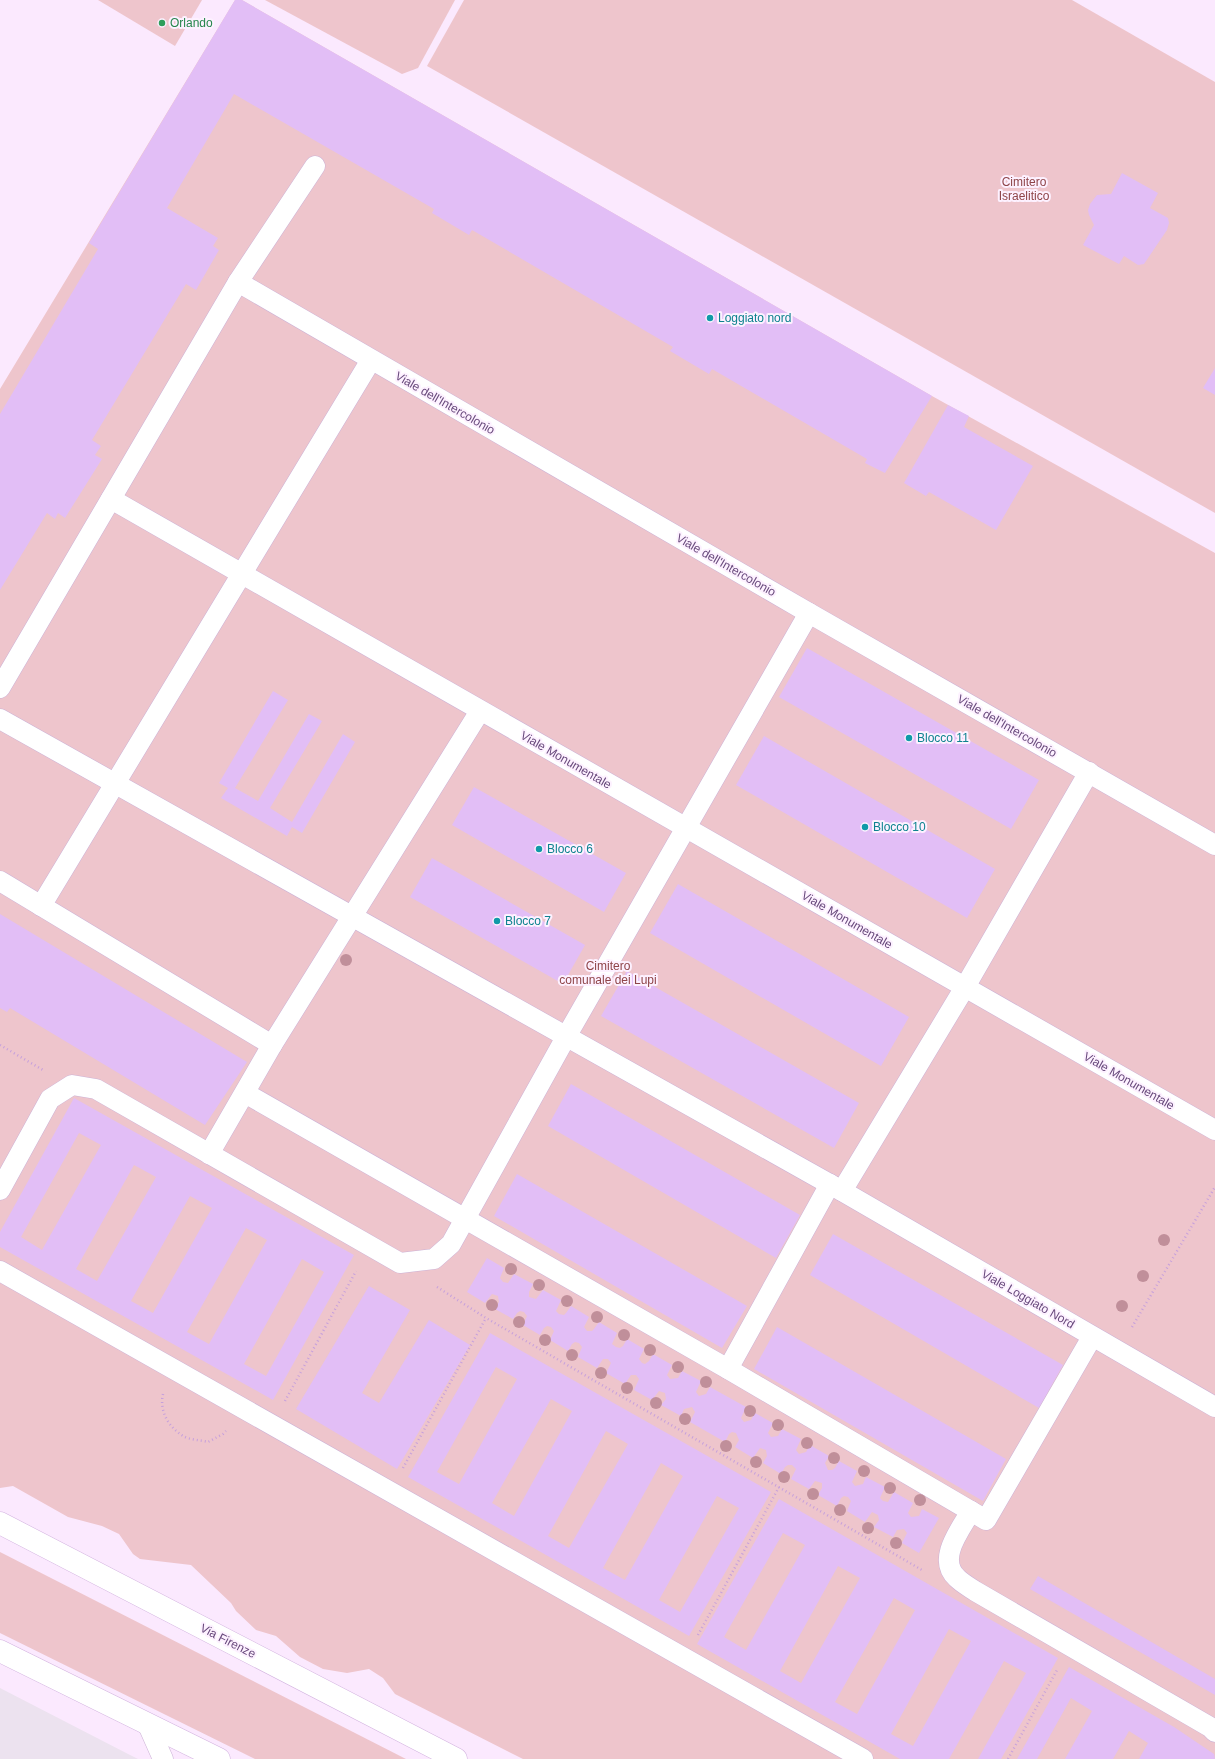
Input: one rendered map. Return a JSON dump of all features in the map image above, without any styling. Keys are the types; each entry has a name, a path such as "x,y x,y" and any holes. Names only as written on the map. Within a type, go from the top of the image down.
{"main road":[{"name":"Via Firenze","path":"0,1523 456,1759"},
{"path":"0,1651 219,1759"}],"lane":[{"path":"0,688 238,282 315,166"},
{"name":"Viale dell'Intercolonio","path":"238,282 809,613 1215,845"},
{"path":"41,906 371,360"},
{"name":"Viale Monumentale","path":"110,499 1215,1130"},
{"path":"0,1190 50,1099 72,1085 96,1089 400,1263 434,1259 451,1244 464,1218 566,1037 809,613"},
{"path":"209,1154 272,1045 480,711"},
{"name":"Viale Loggiato Nord","path":"0,719 836,1188 1117,1352 1215,1407"},
{"path":"728,1369 836,1188 965,987 1089,772"},
{"path":"0,881 272,1045"},
{"path":"245,1093 728,1369 986,1520 1092,1337"},
{"path":"0,1271 863,1759"},
{"path":"971,1511 952,1545 948,1561 956,1577 975,1591 1210,1727 1215,1732"},
{"path":"147,1723 163,1759"}],"path":[{"path":"0,1046 72,1085"},
{"path":"1117,1352 1215,1187"},
{"path":"284,1404 370,1246"},
{"path":"400,1263 486,1318 924,1571"},
{"path":"402,1471 486,1318"},
{"path":"702,1628 780,1487"},
{"path":"1008,1759 1059,1667"}],"shaded area":[{"path":"0,1688 130,1755 138,1759 0,1759"}],"green space":[{"name":"Orlando","path":"98,0 202,0 175,46"},
{"name":"Cimitero comunale dei Lupi","path":"235,0 242,0 932,396 1215,553 1215,1759 523,1759 395,1694 383,1678 369,1669 347,1673 323,1669 300,1657 276,1636 256,1630 236,1611 231,1603 191,1565 140,1559 133,1554 119,1534 102,1526 68,1517 13,1486 0,1488 0,389"},
{"path":"265,0 455,0 418,68 402,74"},
{"name":"Cimitero Israelitico","path":"464,0 1072,0 1215,82 1215,513 427,66"},
{"path":"0,1552 406,1759 255,1759 0,1633"}],"building":[{"name":"Loggiato nord","path":"235,0 242,0 932,396 885,473 865,463 867,459 712,369 709,374 670,351 673,347 472,230 469,235 432,213 434,209 234,94 167,208 218,238 213,246 219,250 196,290 186,284 92,440 101,446 95,455 102,459 65,518 58,513 55,519 47,513 0,590 0,414 98,249 89,243"},
{"path":"1122,173 1158,193 1150,208 1168,218 1169,223 1167,230 1144,264 1138,265 1124,256 1119,264 1083,245 1094,225 1088,210 1090,204 1097,195 1111,194"},
{"path":"1215,368 1215,395 1203,388"},
{"path":"948,405 969,416 964,427 1033,466 996,530 929,492 926,496 904,483"},
{"name":"Blocco 11","path":"807,648 1039,780 1011,829 779,697"},
{"path":"273,691 288,700 235,788 258,801 309,714 322,721 270,808 292,822 343,734 355,742 302,833 292,827 287,836 221,798 228,788 219,783"},
{"name":"Blocco 10","path":"764,736 995,869 967,918 736,785"},
{"name":"Blocco 6","path":"474,787 626,873 604,912 452,825"},
{"name":"Blocco 7","path":"432,858 585,945 563,984 410,897"},
{"path":"678,884 909,1017 881,1066 650,933"},
{"path":"0,914 247,1062 205,1125 10,1008 7,1012 0,1008"},
{"path":"627,971 859,1103 834,1148 601,1016"},
{"path":"571,1084 800,1215 776,1258 548,1126"},
{"path":"74,1098 354,1255 273,1400 0,1247 0,1232","holes":["79,1133 101,1145 42,1250 21,1237","134,1165 156,1177 97,1281 76,1269","190,1196 212,1208 153,1313 131,1301","246,1228 267,1240 209,1344 187,1332","302,1259 324,1272 266,1376 244,1364"]},
{"path":"517,1174 747,1306 722,1348 494,1216"},
{"path":"833,1234 1063,1365 1039,1408 810,1275"},
{"path":"487,1258 504,1268 500,1278 503,1282 508,1283 514,1274 533,1284 529,1292 529,1297 536,1299 543,1290 561,1300 556,1311 559,1314 564,1315 571,1306 589,1317 584,1327 587,1331 592,1331 599,1322 617,1333 612,1344 616,1347 620,1348 623,1346 627,1339 644,1349 639,1359 642,1363 645,1364 649,1361 653,1354 672,1365 667,1375 670,1379 678,1378 682,1371 701,1381 696,1392 699,1396 706,1394 710,1387 746,1407 741,1418 744,1422 751,1420 755,1413 773,1423 768,1433 771,1437 778,1436 782,1429 801,1439 796,1450 799,1454 806,1452 810,1445 829,1456 825,1463 828,1470 835,1468 839,1461 857,1471 852,1482 855,1486 863,1484 866,1477 885,1487 880,1498 883,1501 888,1502 894,1492 913,1503 908,1513 911,1517 919,1516 922,1509 939,1518 919,1553 902,1543 907,1533 904,1529 897,1530 893,1537 874,1527 879,1520 878,1515 872,1512 865,1522 847,1511 851,1501 848,1497 844,1496 841,1498 837,1506 818,1495 822,1488 822,1483 815,1481 809,1489 791,1479 796,1469 792,1465 785,1467 781,1474 763,1463 767,1456 766,1450 760,1448 753,1458 735,1447 739,1440 736,1433 732,1432 729,1434 725,1442 690,1422 695,1412 692,1407 684,1409 681,1416 661,1405 666,1399 665,1393 659,1391 652,1400 634,1390 639,1379 636,1375 631,1375 625,1384 606,1373 611,1363 608,1359 603,1359 597,1368 578,1357 582,1347 579,1343 575,1342 572,1344 568,1351 550,1340 554,1331 551,1327 547,1326 544,1328 540,1335 523,1325 527,1316 524,1312 520,1311 513,1319 495,1309 499,1302 498,1296 492,1294 485,1303 467,1292"},
{"path":"369,1286 410,1310 362,1393 379,1403 429,1320 470,1345 397,1469 296,1409"},
{"path":"777,1327 1006,1459 983,1501 754,1369"},
{"path":"490,1333 771,1492 689,1636 408,1477","holes":["496,1367 517,1379 459,1484 437,1472","551,1399 572,1411 514,1516 492,1503","606,1431 628,1444 569,1548 548,1536","661,1463 683,1476 625,1580 603,1568","717,1496 739,1508 680,1612 659,1600"]},
{"path":"779,1499 1058,1658 1001,1759 978,1759 1026,1673 1004,1661 949,1759 900,1759 697,1644","holes":["783,1533 805,1545 746,1650 724,1637","838,1566 860,1578 801,1683 780,1671","894,1598 915,1610 857,1714 835,1702","949,1629 971,1641 913,1746 891,1734"]},
{"path":"1038,1576 1215,1679 1215,1695 1030,1589"},
{"path":"1069,1667 1174,1727 1214,1754 1215,1759 1139,1759 1148,1743 1129,1731 1113,1759 1065,1759 1092,1711 1071,1698 1037,1759 1017,1759"}],"place":[{"name":"Orlando","path":"162,23"},
{"name":"Loggiato nord","path":"710,318"},
{"name":"Blocco 11","path":"909,738"},
{"name":"Blocco 10","path":"865,827"},
{"name":"Blocco 6","path":"539,849"},
{"name":"Blocco 7","path":"497,921"}]}
